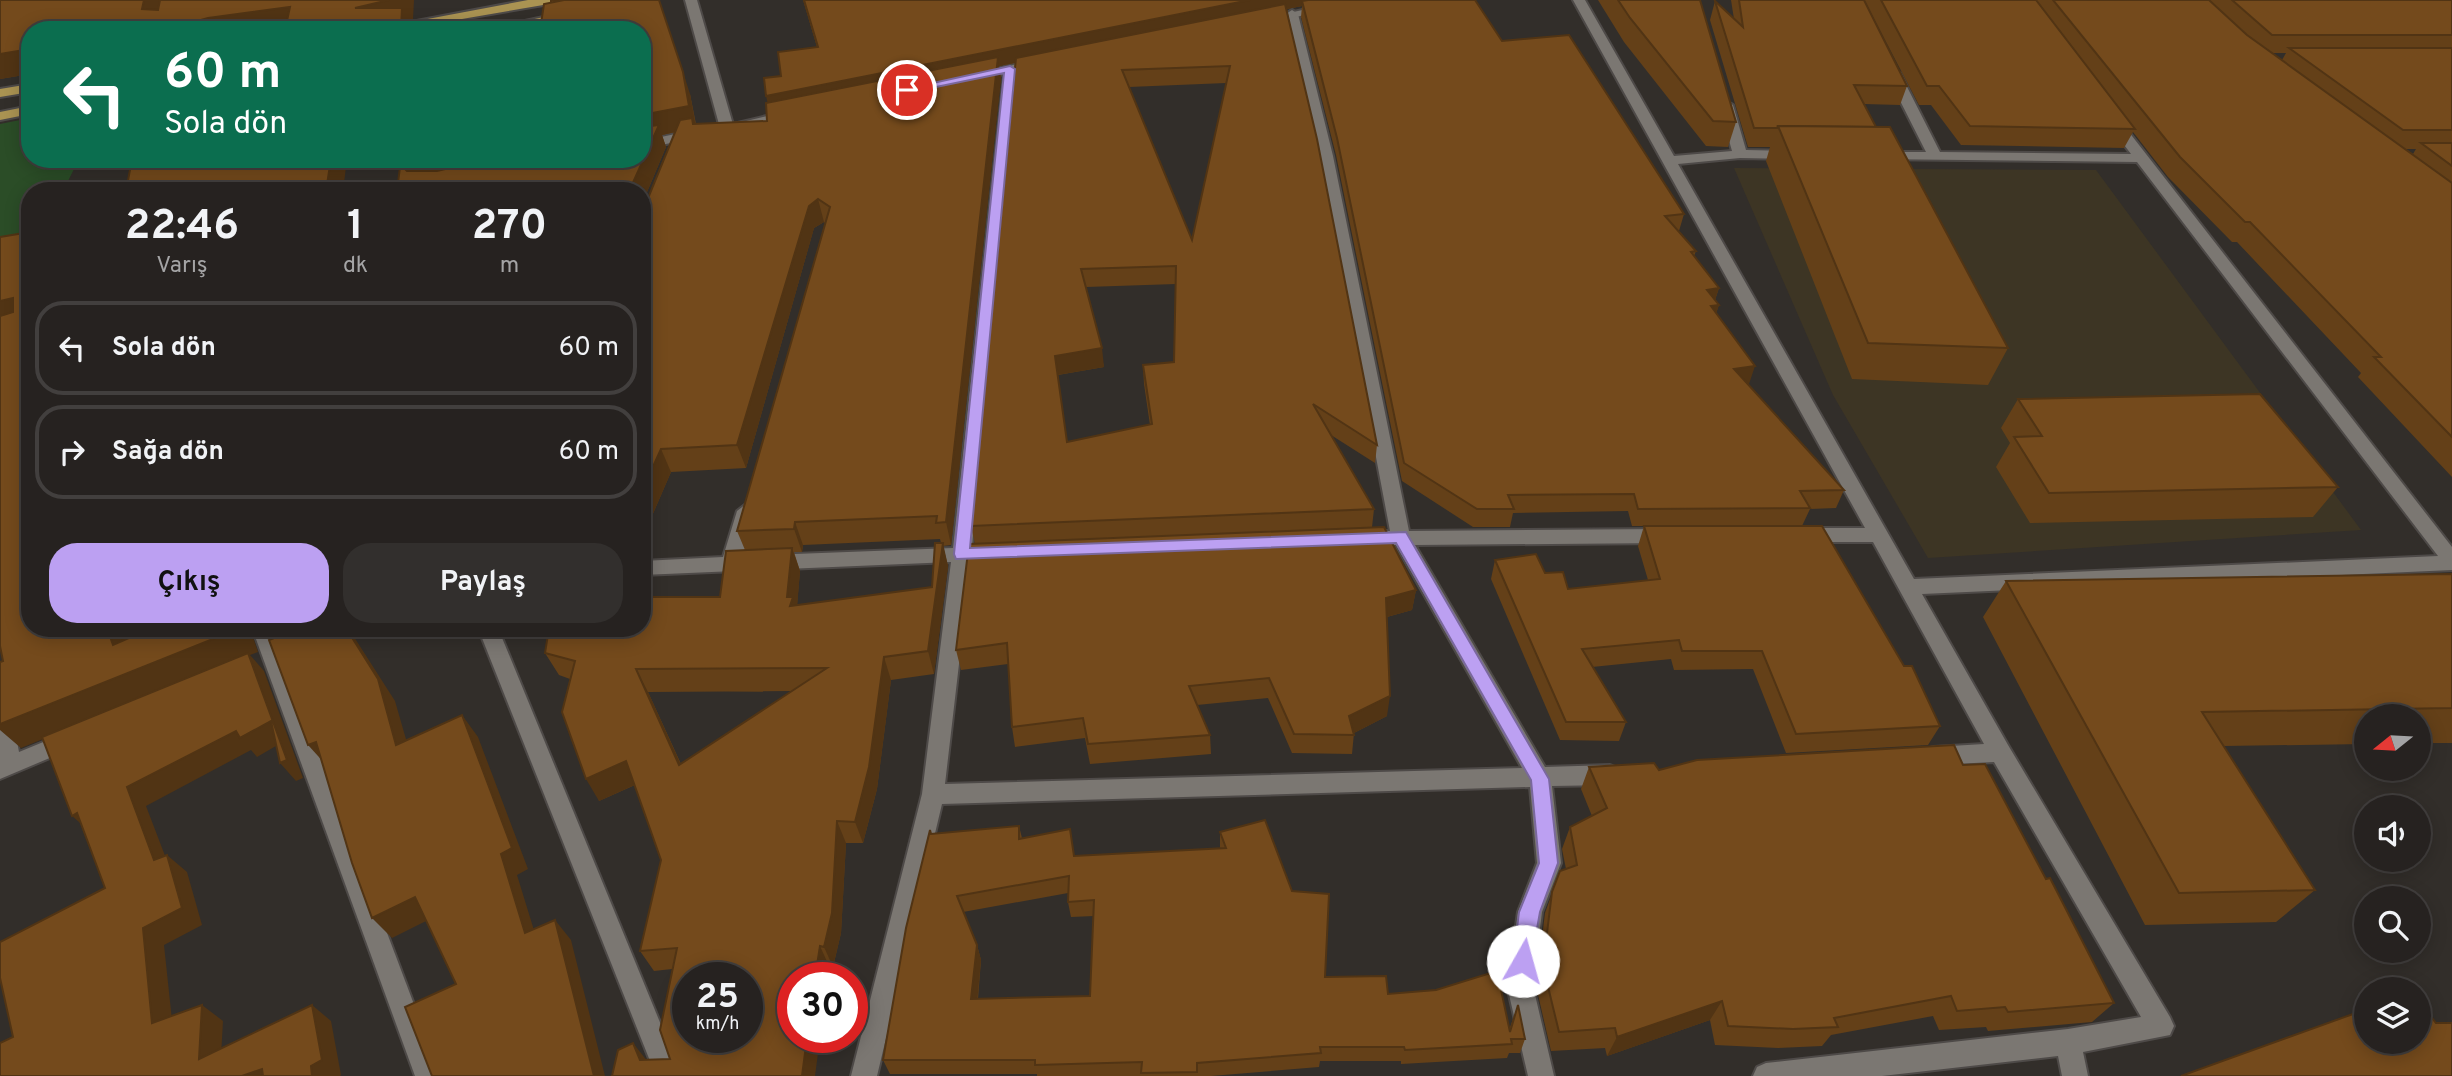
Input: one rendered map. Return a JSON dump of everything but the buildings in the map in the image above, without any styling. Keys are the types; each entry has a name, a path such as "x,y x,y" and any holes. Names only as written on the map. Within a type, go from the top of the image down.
{"main road":[{"path":"427,21 549,0"},
{"path":"540,21 580,14"},
{"path":"0,93 21,90"},
{"path":"0,116 21,112"}],"street":[{"path":"691,0 727,128"},
{"path":"1251,22 1366,0"},
{"path":"1579,0 2000,752 2161,1026 2068,1042 1766,1076"},
{"path":"1292,14 1326,156 1401,537 1540,779 1549,863 1530,912 1520,986 1541,1076"},
{"path":"1887,60 1935,156"},
{"path":"956,80 1050,61"},
{"path":"864,1076 933,794 962,554 1010,69"},
{"path":"1721,90 1741,154"},
{"path":"2101,105 2452,562"},
{"path":"651,144 678,143 727,128 807,111"},
{"path":"1667,161 1741,154 1810,155"},
{"path":"1866,155 2141,158"},
{"path":"731,564 750,497"},
{"path":"1784,536 1879,535"},
{"path":"1346,539 1688,536"},
{"path":"651,568 1017,552"},
{"path":"1909,587 2452,562"},
{"path":"265,637 428,1076"},
{"path":"492,637 669,1076"},
{"path":"247,667 297,648"},
{"path":"0,709 5,768 85,733"},
{"path":"1917,757 2000,752"},
{"path":"933,794 1540,779 1637,773"},
{"path":"2068,1042 2075,1076"}],"shaded area":[{"path":"1734,168 2096,170 2361,530 1928,558 1833,395"}],"green space":[{"path":"21,120 21,168 74,168 68,182 21,182 21,246 0,252 0,124"}],"route":[{"path":"907,90 1010,69 962,554 1401,537 1540,779 1549,863 1530,912 1523,961"}]}
